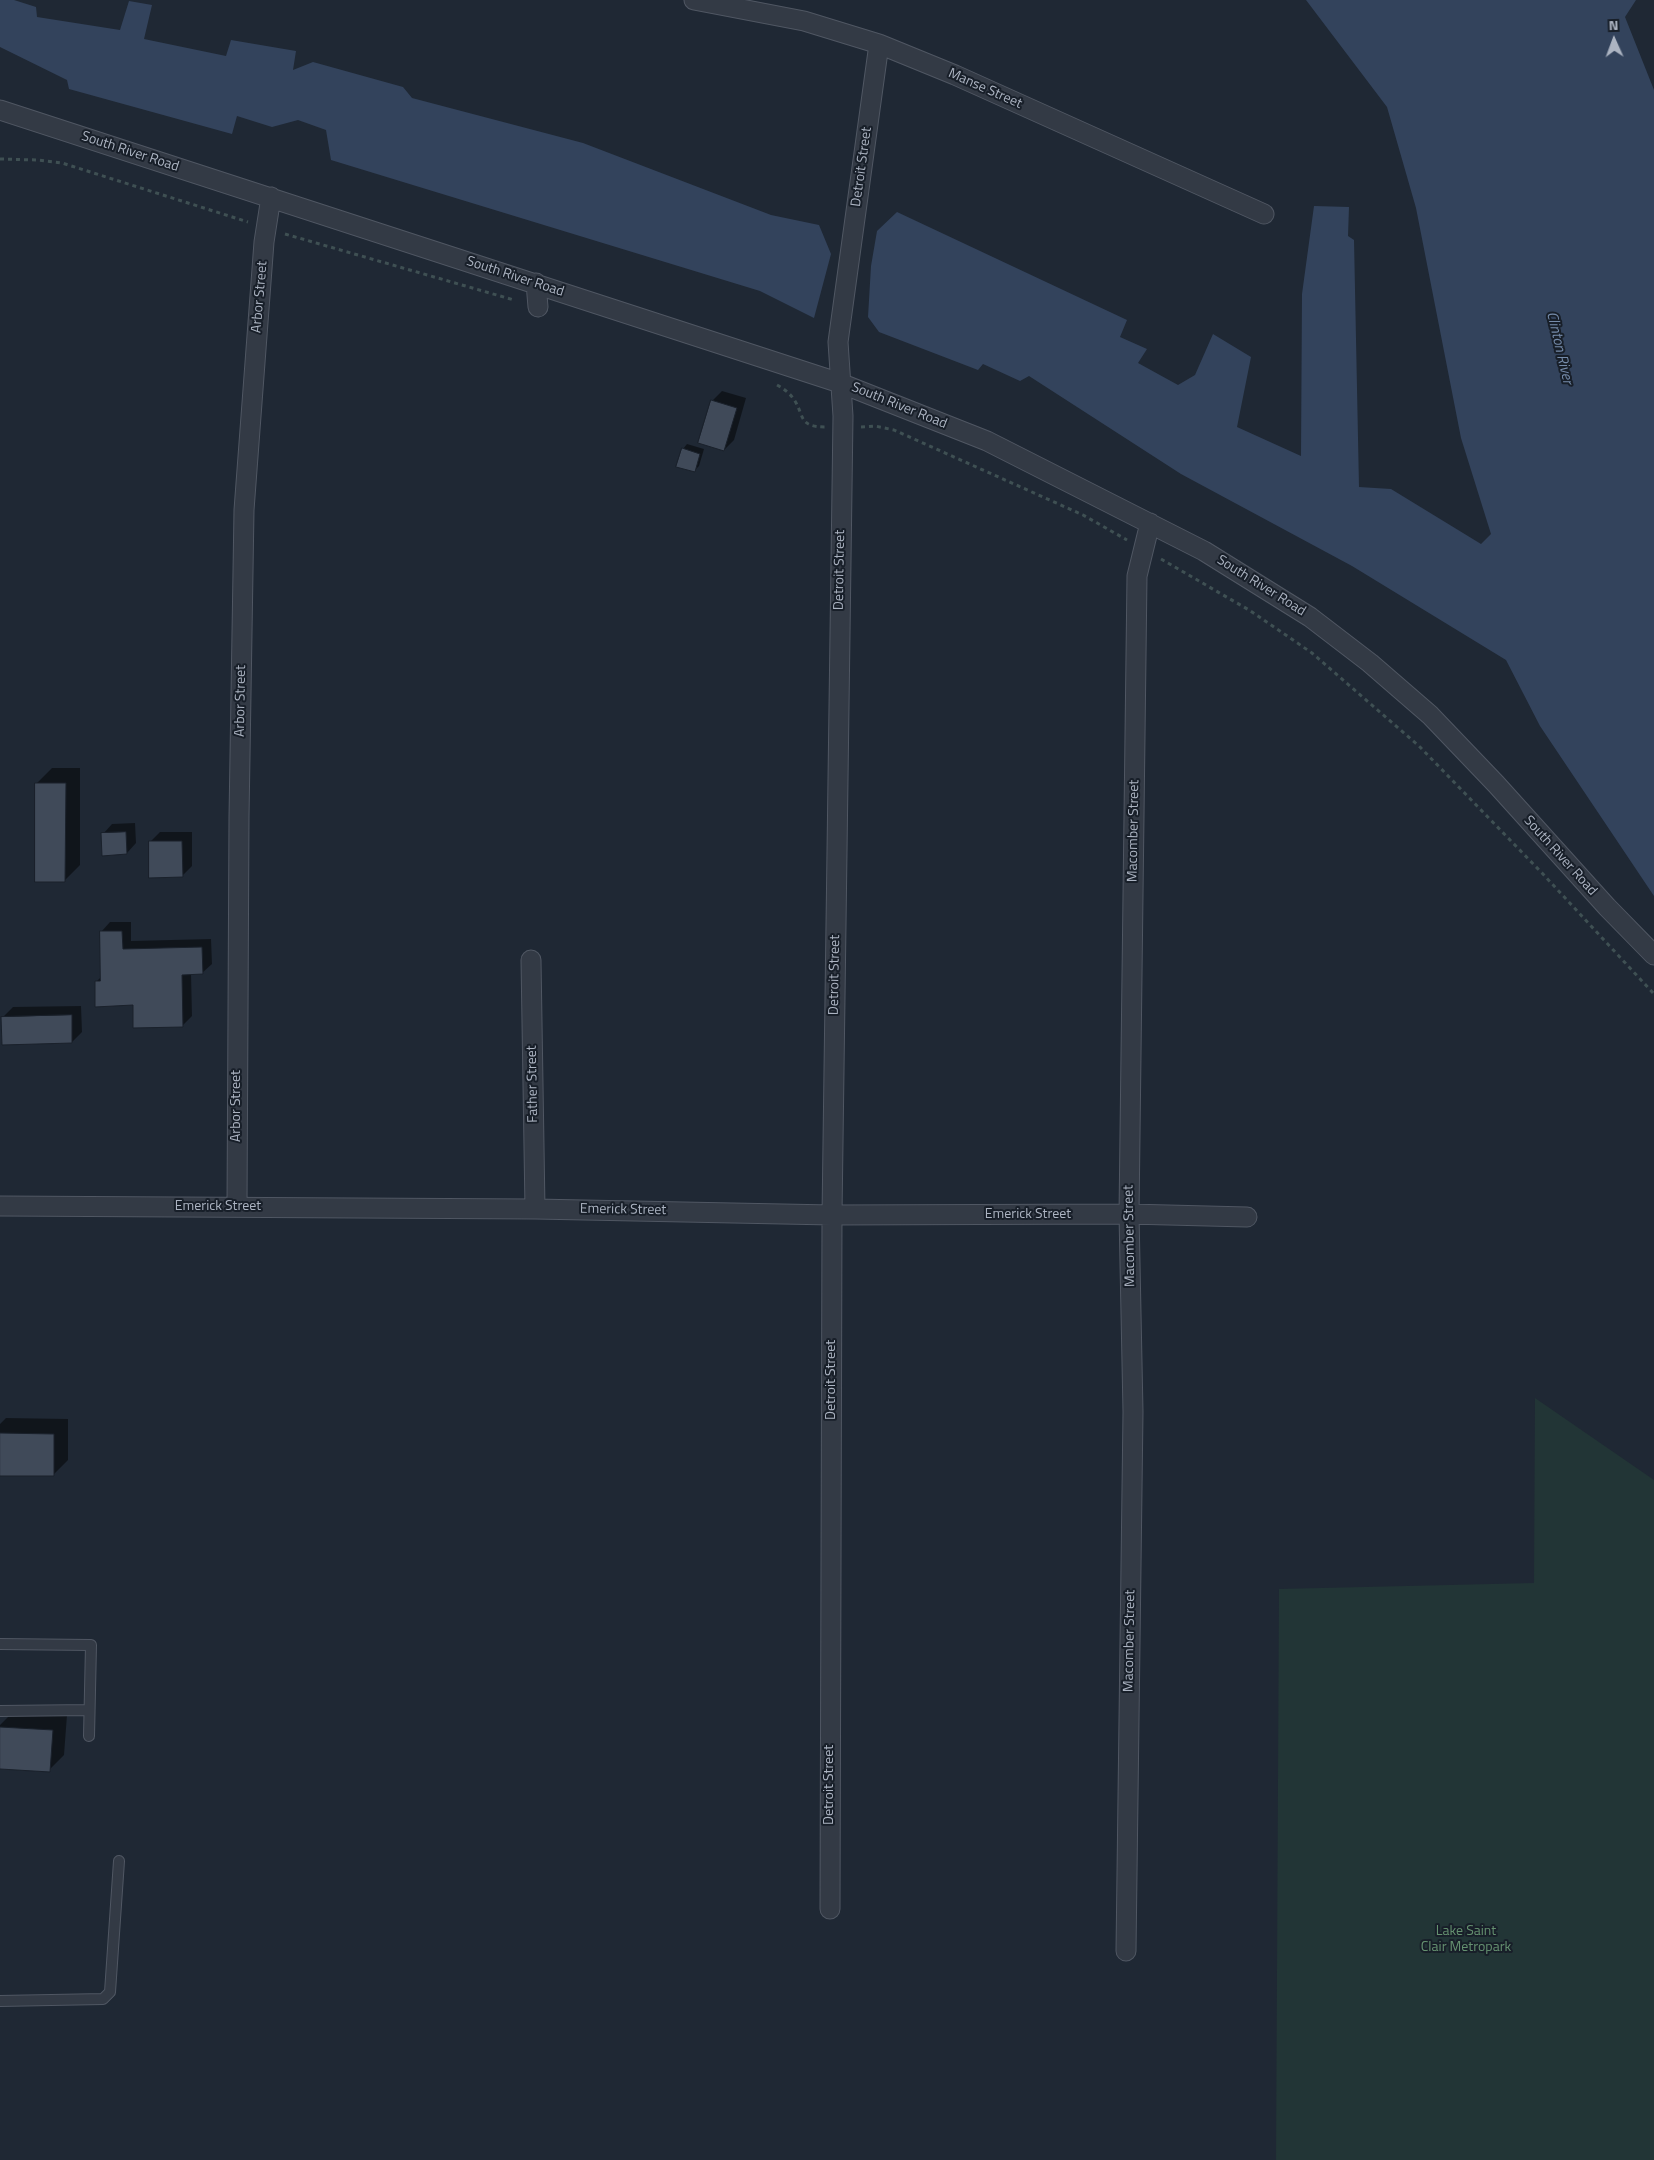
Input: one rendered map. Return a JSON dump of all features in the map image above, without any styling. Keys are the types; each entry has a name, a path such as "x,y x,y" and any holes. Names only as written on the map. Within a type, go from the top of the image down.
{"street":[{"name":"Manse Street","path":"694,0 804,21 879,44 955,75 1264,214"},
{"name":"Detroit Street","path":"830,1909 832,1215 842,422 838,342 879,44"},
{"name":"South River Road","path":"0,110 271,196 840,383 988,442 1150,523 1204,551 1310,617 1370,663 1430,715 1496,784 1607,907 1654,955"},
{"name":"Arbor Street","path":"237,1208 239,817 244,510 264,242 271,196"},
{"path":"536,283 538,307"},
{"name":"Macomber Street","path":"1126,1951 1133,1412 1129,1214 1136,576 1150,523"},
{"name":"Father Street","path":"531,960 535,1208"},
{"name":"Emerick Street","path":"0,1206 535,1208 832,1215 1129,1214 1247,1217"}],"lane":[{"path":"0,1644 91,1645 89,1736"},
{"path":"0,1711 89,1710"},
{"path":"0,2001 103,1999 110,1992 119,1861"}],"green space":[{"name":"Lake Saint Clair Metropark","path":"1535,1398 1654,1480 1654,2160 1276,2160 1279,1589 1534,1583"}],"water":[{"path":"0,0 14,0 36,7 37,17 120,30 129,1 152,5 144,39 226,56 231,40 296,51 293,70 313,62 403,87 412,98 583,143 771,215 819,225 831,254 814,318 760,291 331,160 326,130 298,120 272,127 237,116 232,134 69,89 67,80 0,47"},
{"name":"Clinton River","path":"1306,0 1636,0 1625,17 1654,90 1654,896 1540,726 1506,660 1352,566 1181,474 1029,376 1020,381 983,364 978,370 879,332 868,317 871,266 877,231 897,212 1127,320 1120,337 1147,349 1138,363 1178,385 1195,375 1213,334 1251,357 1237,427 1301,456 1302,294 1314,206 1349,207 1348,236 1354,240 1359,487 1391,489 1481,544 1491,534 1461,438 1416,208 1387,107"}],"building":[{"path":"711,400 737,408 724,451 698,443"},
{"path":"682,448 700,454 695,472 676,467"},
{"path":"35,783 66,783 65,882 35,882"},
{"path":"126,832 127,854 102,856 101,833"},
{"path":"149,841 182,841 183,877 149,878"},
{"path":"100,931 122,931 123,949 202,947 203,974 182,975 183,1027 133,1028 133,1005 95,1007 95,981 100,981"},
{"path":"72,1015 72,1043 2,1045 1,1017"},
{"path":"0,1433 54,1434 54,1476 0,1476"},
{"path":"0,1727 53,1730 50,1772 0,1769"}]}
